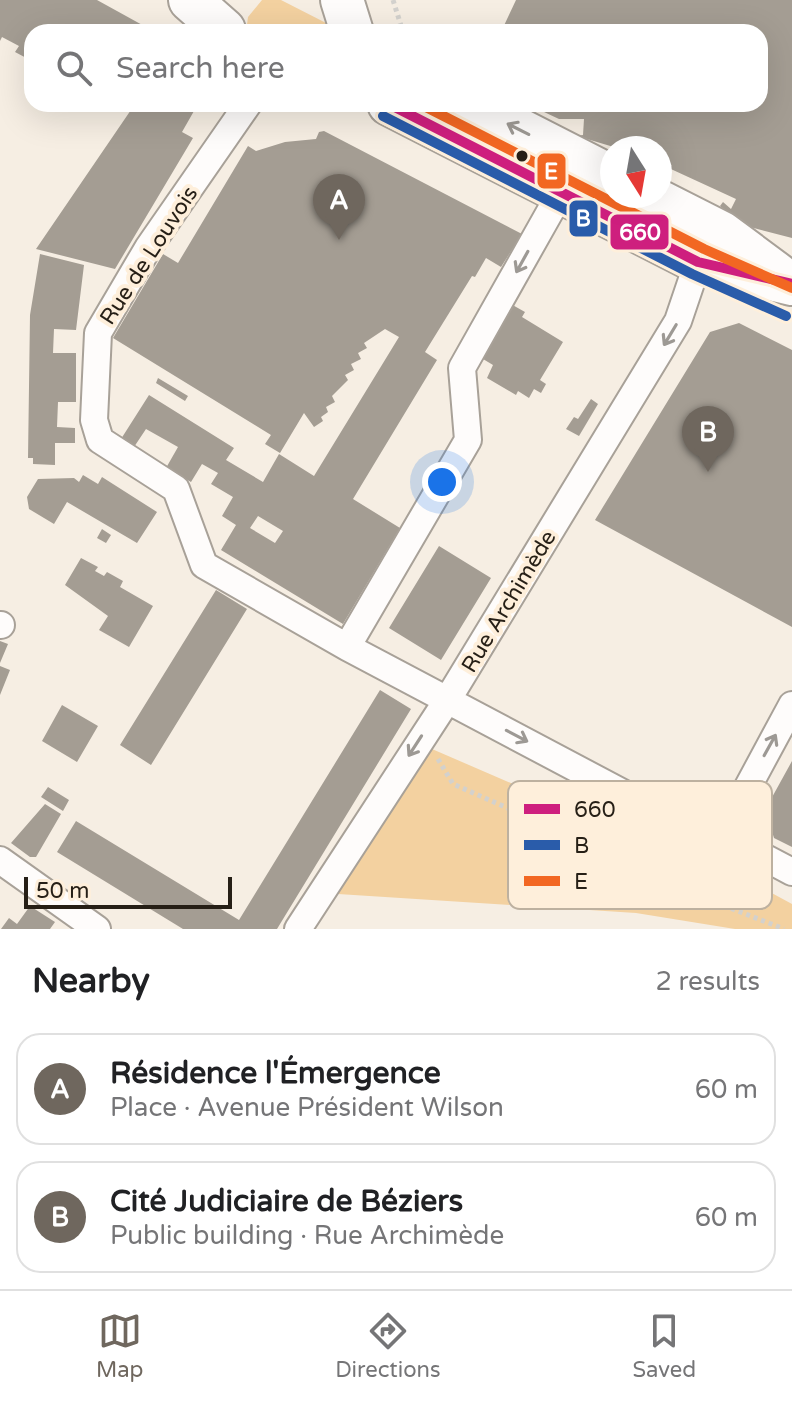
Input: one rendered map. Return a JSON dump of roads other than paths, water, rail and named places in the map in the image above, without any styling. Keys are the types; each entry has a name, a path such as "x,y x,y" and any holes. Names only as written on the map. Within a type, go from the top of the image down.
{"main road":[{"path":"190,0 228,21"},
{"path":"404,112 698,262 790,284"},
{"path":"485,112 600,171"},
{"path":"672,208 722,233 790,284"}],"street":[{"name":"Rue de Louvois","path":"242,112 148,248 98,333 94,420 100,440 117,455 176,489 204,565 347,647"},
{"path":"560,194 462,368 468,440 347,647 601,781"},
{"name":"Rue Archimède","path":"298,929 448,699 678,321 698,262"},
{"path":"751,781 792,705"},
{"path":"0,860 97,929"},
{"path":"772,861 792,872"}],"place":[{"name":"Résidence l'Émergence","path":"339,240"},
{"name":"Cité Judiciaire de Béziers","path":"708,472"}]}
